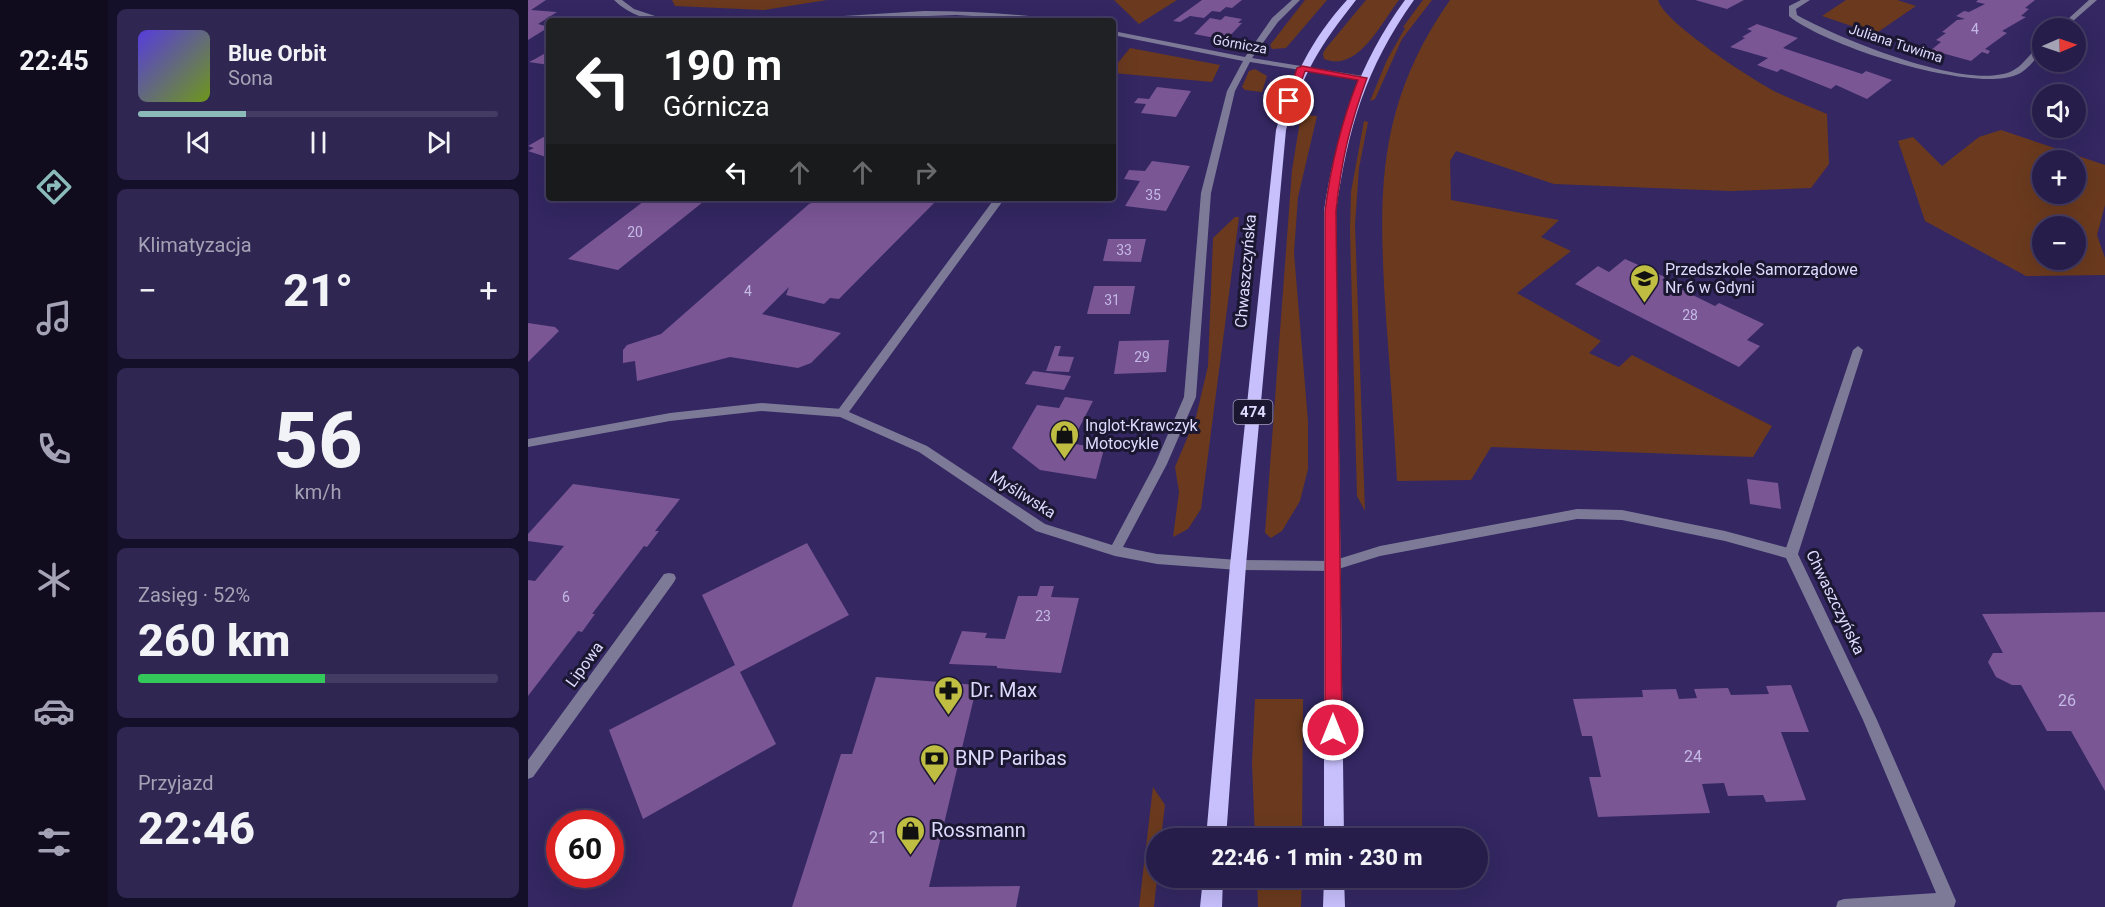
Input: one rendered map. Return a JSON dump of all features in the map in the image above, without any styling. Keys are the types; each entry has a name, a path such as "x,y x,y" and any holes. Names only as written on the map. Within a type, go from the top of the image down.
{"main road":[{"name":"Chwaszczyńska","path":"1217,828 1238,565 1281,130 1302,68 1336,16 1352,0"},
{"path":"1334,828 1330,211 1336,165 1345,125 1377,48 1410,0"},
{"path":"1211,907 1212,888"},
{"path":"1334,888 1334,907"}],"street":[{"path":"618,0 631,11 656,18"},
{"path":"1115,551 1161,464 1190,398 1206,193 1231,91 1247,59 1275,20 1296,0"},
{"name":"Juliana Tuwima","path":"1806,0 1792,8 1793,16 1820,31 1911,65 1960,76 1988,78 2015,74 2032,57"},
{"path":"2072,18 2093,0"},
{"path":"849,18 938,13 1008,15 1030,18"},
{"name":"Górnicza","path":"1116,34 1247,59 1363,78"},
{"path":"842,413 998,201"},
{"path":"1791,554 1858,350"},
{"name":"Myśliwska","path":"528,442 670,417 761,407 842,413 923,449 1041,528 1115,551 1157,559 1238,565"},
{"name":"Chwaszczyńska","path":"1238,565 1332,566 1380,551 1577,514 1622,515 1725,536 1791,554 1870,720 1948,901 1844,907"},
{"name":"Lipowa","path":"528,772 669,578"}],"shaded area":[{"path":"672,0 827,0 764,10 675,6"},
{"path":"1114,0 1177,0 1139,24"},
{"path":"1305,0 1327,0 1286,48 1272,49 1270,45"},
{"path":"1366,0 1399,0 1358,53 1348,59 1336,61 1324,59 1323,53 1327,47"},
{"path":"1423,0 1432,0 1402,39 1375,99 1370,101 1387,60 1405,28 1403,27"},
{"path":"1450,0 1658,0 1676,22 1730,64 1776,92 1827,114 1829,164 1811,188 1730,191 1554,184 1456,151 1450,161 1451,200 1559,220 1541,237 1571,251 1517,293 1601,341 1589,353 1619,367 1632,355 1772,426 1753,457 1491,447 1471,480 1397,481 1383,272 1383,190 1387,152 1395,114 1408,77 1426,39"},
{"path":"1846,0 1897,0 1916,6 1875,34 1822,16"},
{"path":"1130,48 1220,65 1212,82 1116,73 1116,65"},
{"path":"1255,69 1267,76 1262,92 1245,90 1242,87 1249,71"},
{"path":"1301,115 1317,116 1298,197 1294,253 1308,421 1308,469 1300,501 1282,531 1271,538 1265,533 1292,170"},
{"path":"1364,121 1368,122 1359,168 1355,225 1365,511 1357,496 1350,230 1351,192"},
{"path":"2001,130 2060,150 2032,150 2032,204 2086,204 2086,159 2105,165 2105,205 2097,235 2105,258 2105,275 2026,276 1925,221 1898,141 1913,137 1942,166 1979,137"},
{"path":"1235,217 1239,217 1201,509 1188,529 1173,537 1179,492 1175,467 1196,417 1208,366 1213,238"},
{"path":"1255,699 1303,699 1302,828 1255,828 1252,763"},
{"path":"1153,787 1165,805 1162,828 1148,828"},
{"path":"1146,847 1146,888 1156,888 1154,907 1139,907"},
{"path":"1257,888 1302,888 1301,907 1258,907"}],"building":[{"path":"528,0 546,0 531,10 557,12 538,24 546,26 546,29 528,40"},
{"path":"1202,0 1242,0 1232,8 1226,7 1220,12 1212,11 1204,18 1190,16 1180,22 1173,21"},
{"path":"1695,0 1744,0 1727,9"},
{"path":"1978,0 2035,0 2025,8 2029,9 2021,16 2026,17 2002,31 2007,33 1985,49 1990,51 1988,54 1982,52 1971,61 1931,50 1941,42 1936,40 1946,33 1942,32 1957,20 1965,19 1956,16 1985,4 1976,2"},
{"path":"1225,16 1242,19 1238,23 1242,23 1226,40 1194,34 1210,18 1221,20"},
{"path":"1757,24 1798,38 1783,48 1862,74 1866,71 1892,80 1867,99 1836,85 1831,89 1781,69 1777,72 1757,65 1768,58 1730,47 1745,38 1742,37 1752,31 1747,29"},
{"path":"546,53 546,65 529,62"},
{"path":"1157,87 1191,91 1176,117 1141,113 1146,104 1134,103 1138,98 1149,99"},
{"path":"546,136 546,157 528,151 534,148 528,146"},
{"path":"1152,161 1190,166 1166,211 1125,206 1140,181 1124,179 1129,170 1145,171"},
{"path":"644,201 704,201 618,270 568,259"},
{"path":"816,201 936,201 839,299 830,298 824,304 786,295 789,287 762,314 841,333 811,363 798,368 730,357 637,381 635,361 623,363 623,350 627,345 661,334 809,204"},
{"path":"1108,239 1146,239 1141,262 1103,261"},
{"path":"1625,259 1665,277 1662,280 1715,306 1719,303 1764,324 1747,340 1760,346 1739,367 1575,284 1598,266 1609,272"},
{"path":"1094,286 1135,286 1130,314 1087,314"},
{"path":"528,323 555,327 559,331 528,362"},
{"path":"1169,340 1166,372 1114,374 1119,341"},
{"path":"1055,346 1061,346 1058,356 1074,357 1069,372 1046,371"},
{"path":"1033,371 1071,376 1064,390 1025,384"},
{"name":"Inglot-Krawczyk Motocykle","path":"1065,397 1093,401 1077,432 1080,433 1074,436 1070,443 1104,449 1096,479 1040,470 1012,448 1037,405 1059,408"},
{"path":"1747,479 1778,483 1781,509 1750,504"},
{"path":"573,484 680,499 655,531 659,531 647,547 644,546 592,614 595,614 582,632 578,631 528,696 528,580 535,581 564,546 528,541 528,534"},
{"path":"807,543 849,615 740,672 776,744 643,819 609,730 735,665 702,595"},
{"path":"1040,586 1054,586 1051,597 1079,598 1061,673 997,668 997,666 949,664 962,631 987,633 985,638 1005,639 1018,596 1037,596"},
{"path":"2105,612 2105,791 2071,731 2047,731 2021,685 2012,685 1996,677 1988,662 1993,653 2003,653 1982,614"},
{"path":"876,677 977,685 929,887 1020,886 1016,907 792,907 841,754 852,754"},
{"path":"1791,685 1809,732 1781,732 1806,800 1766,802 1763,795 1728,796 1724,783 1702,784 1710,813 1598,817 1589,777 1601,777 1592,736 1582,736 1573,699 1643,697 1642,690 1676,689 1679,699 1697,698 1694,689 1728,688 1731,695 1769,694 1766,686"}],"place":[{"name":"Przedszkole Samorządowe Nr 6 w Gdyni","path":"1644,304"},
{"name":"Inglot-Krawczyk Motocykle","path":"1064,460"},
{"name":"Dr. Max","path":"949,716"},
{"name":"BNP Paribas","path":"934,784"},
{"name":"Rossmann","path":"910,856"}],"route":[{"path":"1289,101 1302,68 1363,78 1345,125 1336,165 1330,211 1333,730"}]}
